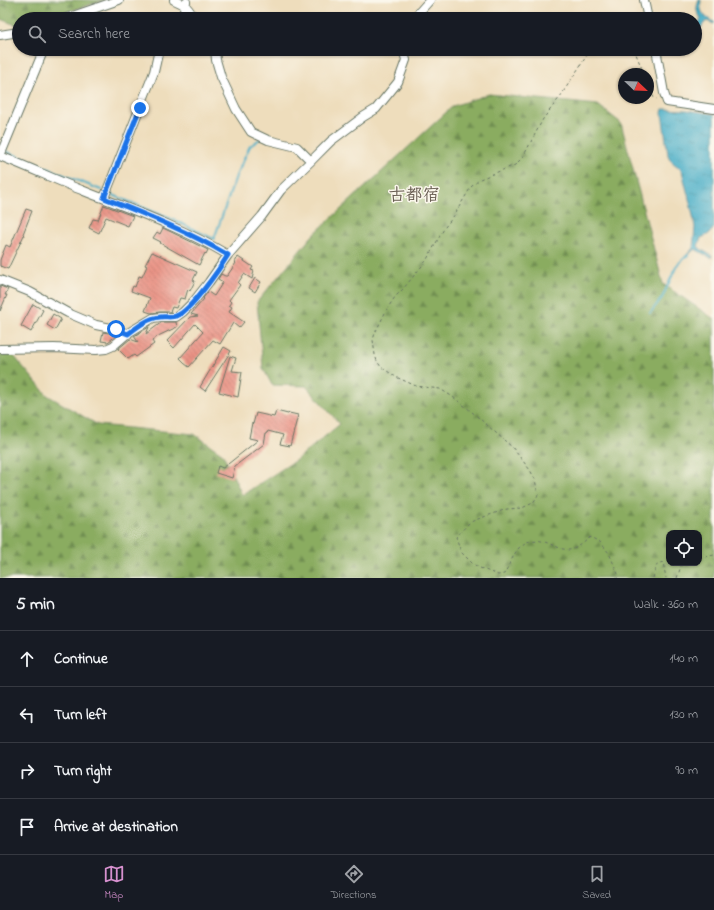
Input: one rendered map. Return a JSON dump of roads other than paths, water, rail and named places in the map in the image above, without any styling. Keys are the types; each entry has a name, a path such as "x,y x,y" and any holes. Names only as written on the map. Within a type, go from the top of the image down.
{"street":[{"path":"84,12 119,0"},
{"path":"174,0 186,3 190,12"},
{"path":"420,12 430,0"},
{"path":"644,0 647,12"},
{"path":"0,35 12,33"},
{"path":"41,56 1,155 56,180 148,216 206,242 228,255"},
{"path":"104,198 154,72 158,56"},
{"path":"216,56 221,77 236,109 250,132 268,140 297,147 312,161"},
{"path":"0,349 106,349 113,346 128,334 153,318 176,317 183,312 194,301 228,255 262,216 281,190 331,141 376,109 398,82 406,60 405,56"},
{"path":"657,56 664,93 668,102 714,109"},
{"path":"0,280 30,292 68,313 128,334"}],"water":[{"path":"699,0 701,0 703,14 714,22 714,24 707,21 702,26 702,12 698,12 697,6"},
{"path":"663,109 687,110 714,114 714,228 709,234 701,238 698,246 712,256 711,258 695,249 684,258 693,248 695,227 682,171 671,161 668,155 662,113"}],"waterway":[{"path":"108,193 174,220 214,239 236,176 250,146 260,139"},
{"path":"5,151 101,190"},
{"path":"650,313 662,298 677,265 688,255"}],"district":[{"name":"古都宿","path":"414,195"}]}
